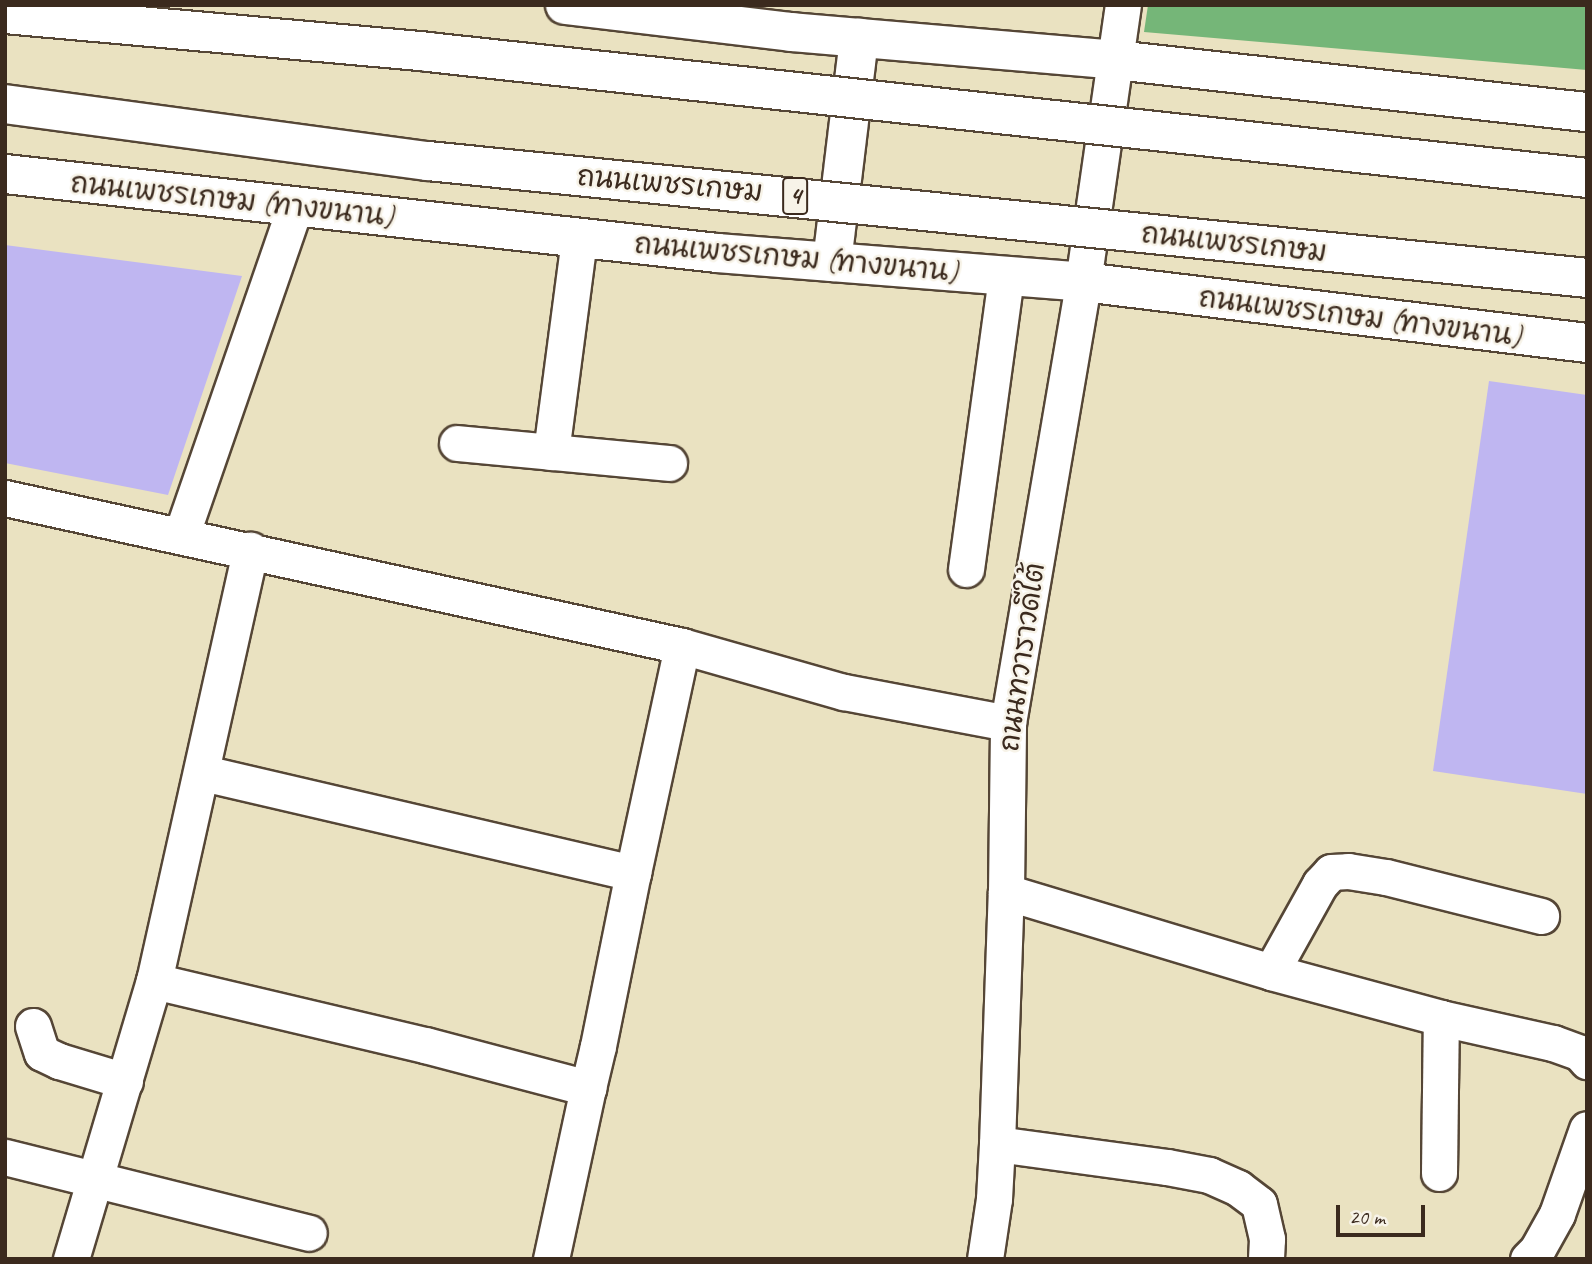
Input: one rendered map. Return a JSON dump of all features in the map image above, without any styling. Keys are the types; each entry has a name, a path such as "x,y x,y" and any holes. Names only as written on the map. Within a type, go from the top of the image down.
{"main road":[{"path":"565,5 859,38 1115,60 1587,112"},
{"path":"5,15 428,52 1587,178"},
{"path":"832,262 859,38"},
{"name":"ถนนเพชรเกษม","path":"5,104 428,161 1587,278"},
{"name":"ถนนเพชรเกษม (ทางขนาน)","path":"5,174 579,238 1083,282 1587,343"}],"street":[{"name":"ถนนทวาราวดีใต้","path":"985,1259 994,1199 997,1144 1006,892 1008,723 1083,282 1124,5"},
{"path":"181,536 295,207"},
{"path":"551,452 579,238"},
{"path":"966,569 1006,276"},
{"path":"457,443 669,463"},
{"path":"5,498 682,646 844,692 1008,723"},
{"path":"71,1259 154,981 250,550"},
{"path":"551,1259 682,646"},
{"path":"202,773 634,873"},
{"path":"1271,972 1320,884 1331,872 1348,871 1386,877 1541,916"},
{"path":"1006,892 1271,972 1441,1018 1553,1042 1580,1053 1587,1061"},
{"path":"154,981 439,1048 588,1088"},
{"path":"1438,1172 1441,1018"},
{"path":"33,1026 42,1053 59,1062 125,1082"},
{"path":"1528,1259 1537,1250 1557,1213 1587,1129"},
{"path":"997,1144 1209,1175 1238,1188 1259,1204 1267,1239 1265,1259"},
{"path":"5,1157 309,1233"}],"green space":[{"path":"1148,5 1587,5 1587,70 1144,32"}],"building":[{"path":"5,245 242,276 168,495 5,463"},
{"path":"1489,381 1587,395 1587,794 1433,771"}]}
